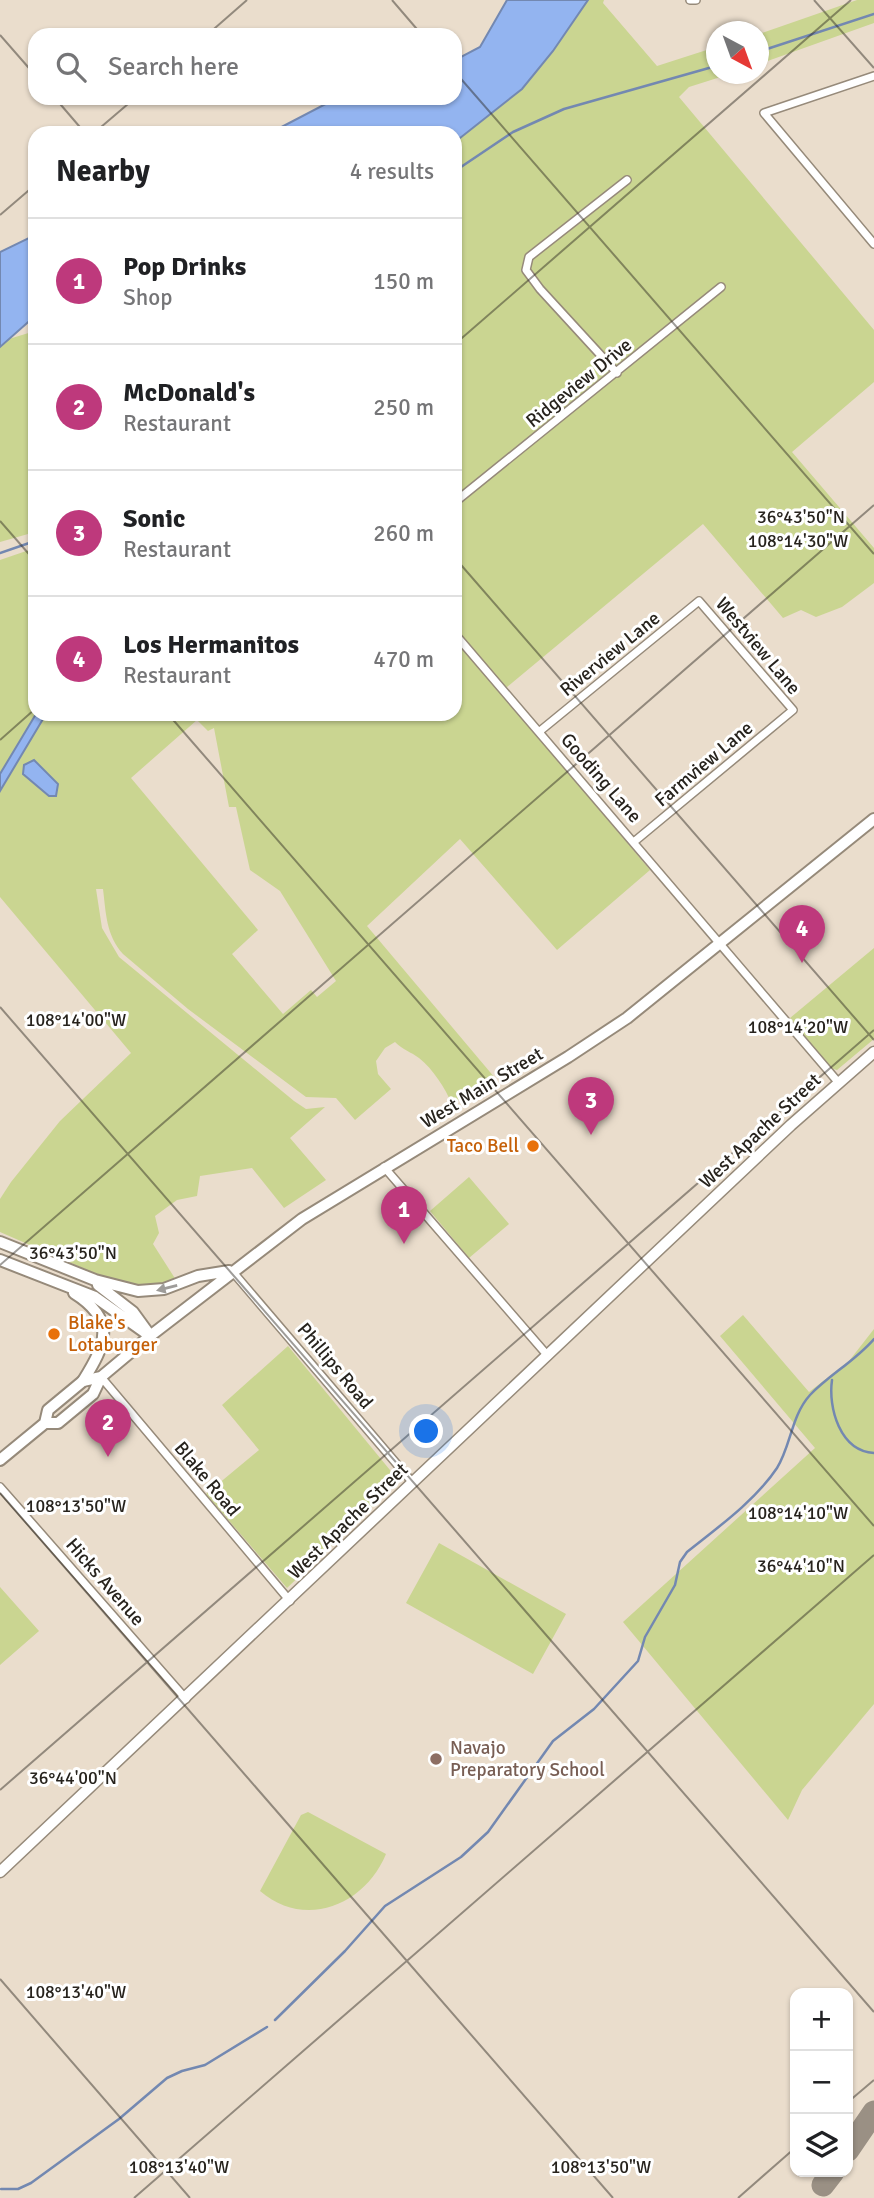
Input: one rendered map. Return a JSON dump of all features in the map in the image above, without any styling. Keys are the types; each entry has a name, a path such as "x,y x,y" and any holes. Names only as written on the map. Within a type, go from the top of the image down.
{"main road":[{"name":"West Main Street","path":"45,1423 58,1423 76,1409 93,1394 101,1377 232,1271 302,1219 584,1047 722,944 874,820"},
{"name":"West Apache Street","path":"0,1872 838,1082 874,1052"},
{"path":"0,1242 64,1268 121,1288 138,1291 164,1290 198,1276 232,1271"},
{"path":"0,1260 94,1297 150,1336"},
{"path":"64,1268 102,1287 126,1305 150,1336"},
{"path":"54,1280 93,1307 102,1323 102,1346 83,1381"},
{"name":"West Main Street","path":"0,1460 45,1423 48,1410 83,1381 101,1377"}],"street":[{"path":"690,0 696,0"},
{"path":"874,76 764,113 874,244"},
{"path":"617,373 526,270 529,257 627,180"},
{"name":"Ridgeview Drive","path":"462,496 721,287"},
{"name":"Westview Lane","path":"699,601 793,710"},
{"name":"Riverview Lane","path":"540,731 699,601"},
{"name":"Gooding Lane","path":"462,642 635,841 838,1082"},
{"name":"Farmview Lane","path":"635,841 793,710"},
{"path":"384,1167 548,1356"},
{"name":"Phillips Road","path":"232,1271 413,1483"},
{"name":"Blake Road","path":"101,1377 290,1601"},
{"name":"Hicks Avenue","path":"0,1487 186,1699"}],"green space":[{"path":"588,0 604,0 603,3 657,66 706,50 706,82 689,87 679,97 874,330 874,382 792,452 874,548 874,583 842,607 816,617 801,610 783,618 703,524 501,692 650,870 557,950 460,839 367,926 495,1078 452,1104 429,1068 395,1042 385,1048 376,1061 378,1074 391,1089 355,1120 336,1098 306,1097 188,1009 123,954 110,931 103,889 96,889 102,928 119,957 294,1101 306,1109 325,1107 290,1138 326,1180 284,1208 252,1168 200,1176 197,1196 177,1200 155,1216 159,1233 153,1244 176,1280 147,1286 108,1279 0,1232 0,1199 11,1182 60,1121 131,1053 0,897 0,792 42,721 196,721 131,778 258,930 232,954 283,1014 311,990 317,997 336,981 280,891 250,870 236,807 229,807 214,728 208,731 198,721 462,721 462,136 522,89 553,51"},
{"path":"857,0 874,0 874,23 769,60 769,31"},
{"path":"28,333 28,534 0,542 0,347 9,339"},
{"path":"28,550 28,721 32,721 0,774 0,560"},
{"path":"874,948 874,1039 837,1070 830,1068 790,1018"},
{"path":"469,1177 509,1224 469,1258 430,1211"},
{"path":"743,1315 809,1392 849,1361 874,1329 874,1704 802,1790 788,1820 623,1622 815,1448 720,1336"},
{"path":"288,1346 399,1481 287,1588 206,1494 259,1450 222,1405"},
{"path":"439,1543 566,1614 533,1674 406,1603"},
{"path":"0,1587 39,1631 0,1665"},
{"path":"308,1812 386,1854 364,1887 332,1906 314,1910 296,1909 277,1903 260,1891 301,1815"}],"water":[{"path":"507,0 588,0 553,51 522,89 462,136 462,126 283,126 324,105 462,105 462,56 480,47"},
{"path":"28,238 28,322 0,347 0,252"},
{"path":"32,721 42,721 0,791 0,774"},
{"path":"34,760 58,784 56,796 49,796 23,774 24,765"}],"waterway":[{"path":"769,48 874,14"},
{"path":"462,166 513,132 564,109 706,69"},
{"path":"0,553 28,543"},
{"path":"275,2020 345,1951 385,1906 461,1857 488,1832 553,1741 594,1709 638,1661 645,1637 675,1585 680,1562 687,1552 758,1492 782,1459 799,1412 810,1395 874,1339"},
{"path":"832,1380 832,1403 839,1426 853,1445 874,1453"},
{"path":"1,2189 18,2189 31,2183 119,2119 167,2078 205,2065 267,2027"}],"taxiway":[{"path":"853,2143 874,2112"},
{"path":"823,2185 829,2177"}],"place":[{"name":"Los Hermanitos","path":"802,963"},
{"name":"Sonic","path":"591,1135"},
{"name":"Taco Bell","path":"533,1146"},
{"name":"Pop Drinks","path":"404,1244"},
{"name":"Blake's Lotaburger","path":"54,1334"},
{"name":"McDonald's","path":"108,1457"},
{"name":"Navajo Preparatory School","path":"436,1759"}]}
